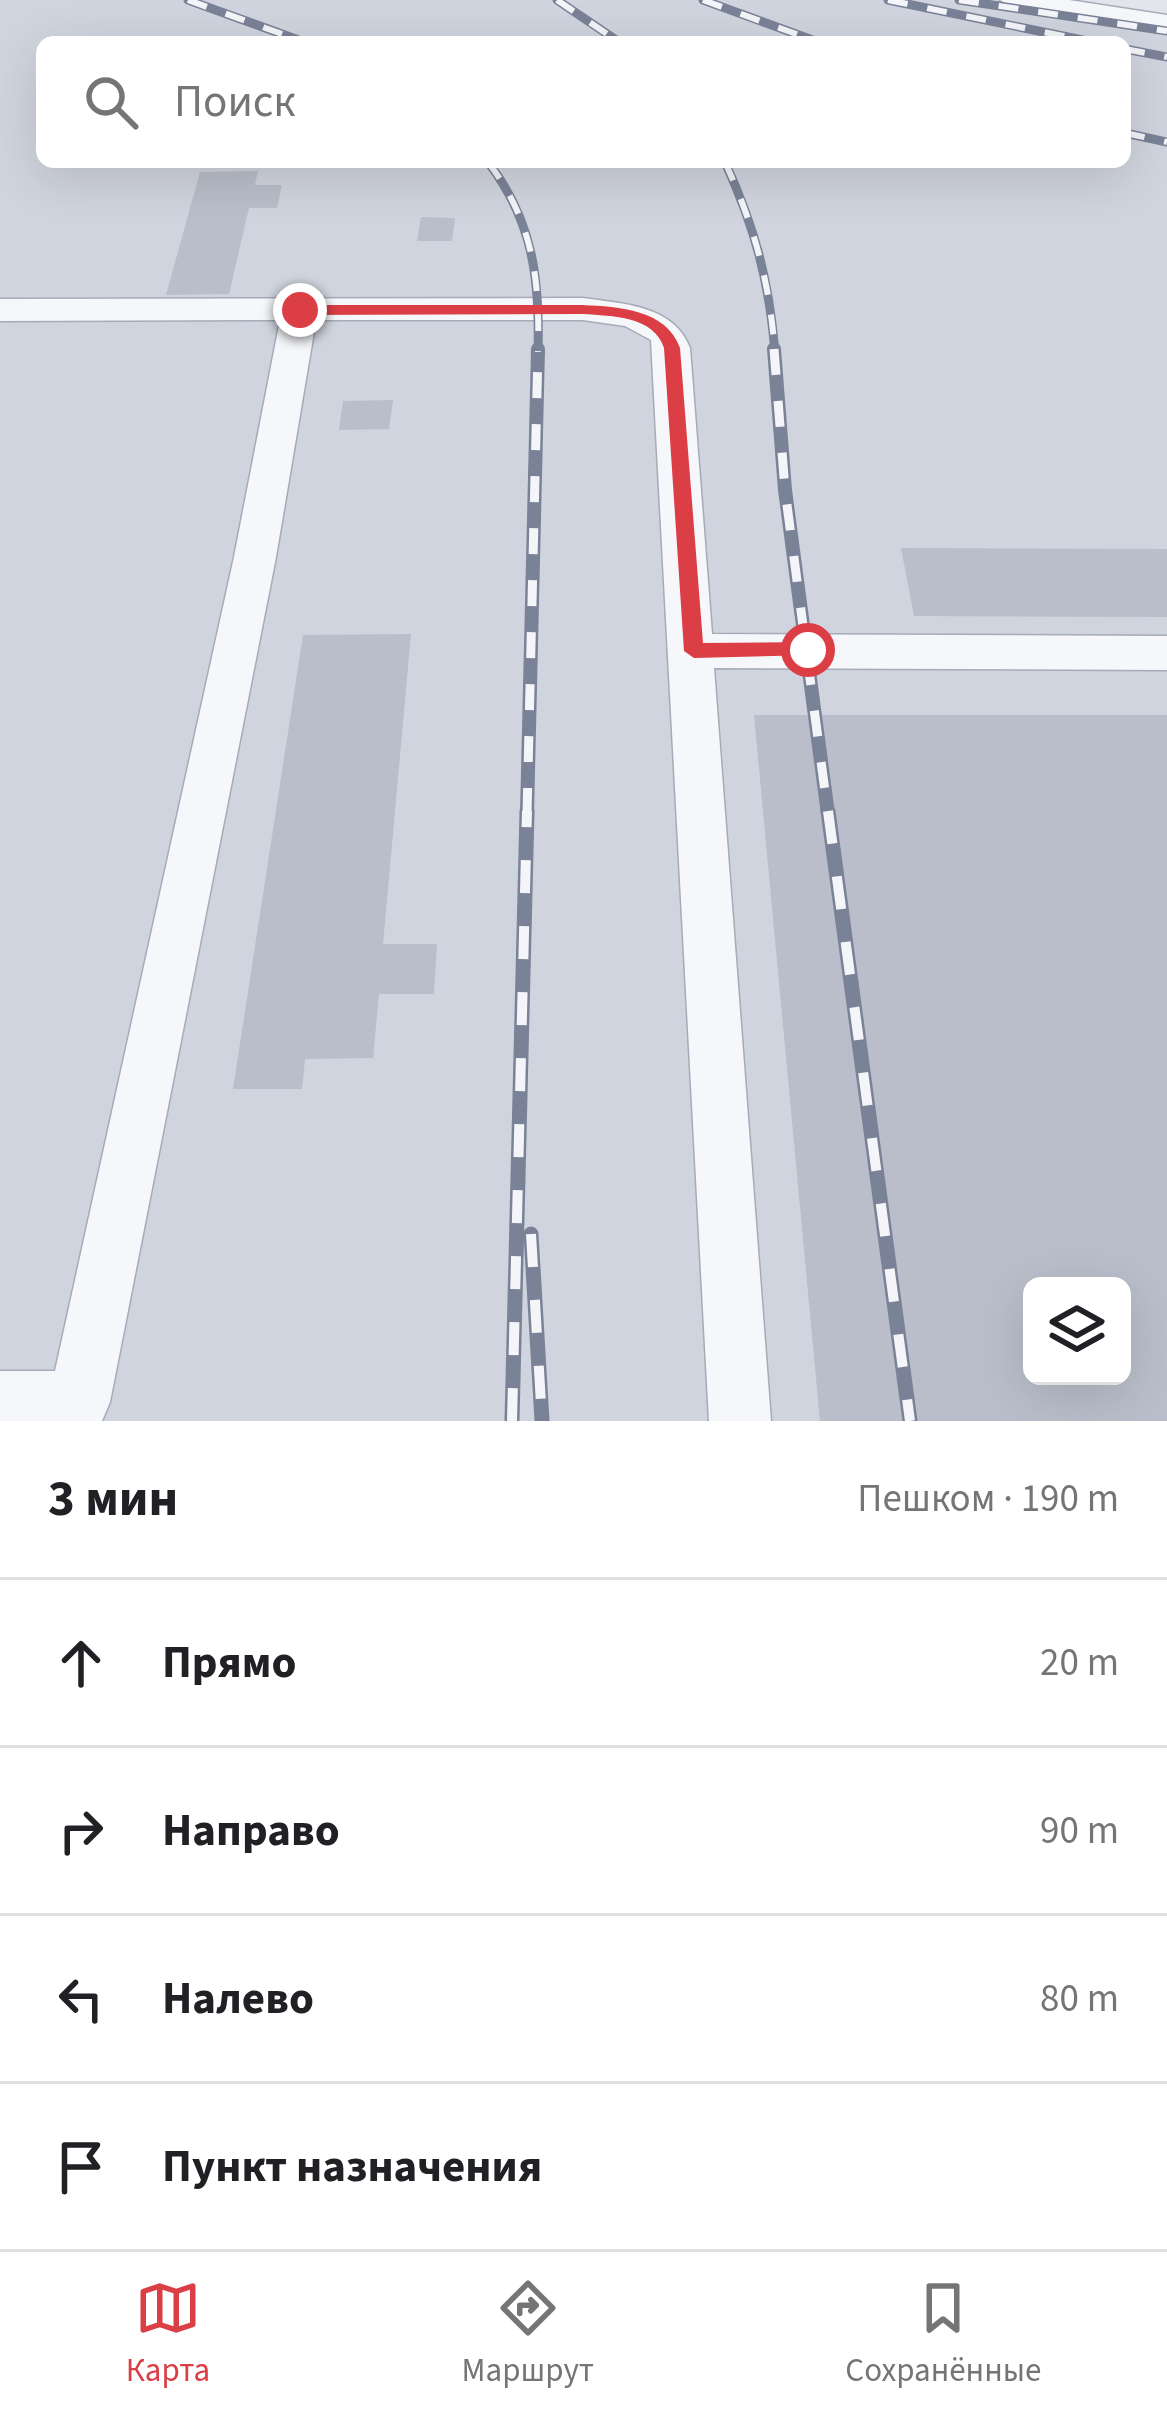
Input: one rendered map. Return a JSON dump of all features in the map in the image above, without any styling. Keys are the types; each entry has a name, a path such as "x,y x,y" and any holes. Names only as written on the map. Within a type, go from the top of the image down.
{"lane":[{"path":"1014,0 1167,23"},
{"path":"0,310 614,311 654,323 667,334 672,348 694,651 740,1421"},
{"path":"0,1402 77,1412 246,604 300,310"},
{"path":"694,651 1167,653"}],"shaded area":[{"path":"0,0 1033,0 1167,20 1167,1421 0,1421"}],"building":[{"path":"258,171 255,185 282,185 277,208 249,208 229,294 166,295 200,172"},
{"path":"421,217 455,218 452,241 417,241"},
{"path":"393,400 389,429 339,430 343,401"},
{"path":"901,548 1167,549 1167,617 914,616"},
{"path":"411,634 383,944 437,944 434,994 379,994 373,1058 305,1059 302,1089 233,1089 303,635"},
{"path":"754,715 1167,715 1167,1421 820,1421"}],"railway":[{"path":"188,0 287,36"},
{"path":"557,0 610,36"},
{"path":"703,0 802,36"},
{"path":"888,0 1063,36"},
{"path":"959,0 1167,31"},
{"path":"1131,50 1167,57"},
{"path":"1131,134 1167,142"},
{"path":"492,168 515,206 531,252 538,350"},
{"path":"728,168 759,255 775,352"},
{"path":"774,349 785,490 828,814"},
{"path":"527,814 538,350"},
{"path":"512,1421 527,811"},
{"path":"828,811 910,1421"},
{"path":"531,1234 542,1421"}],"route":[{"path":"300,310 583,309 614,311 654,323 667,334 672,348 694,651 808,650"}]}
